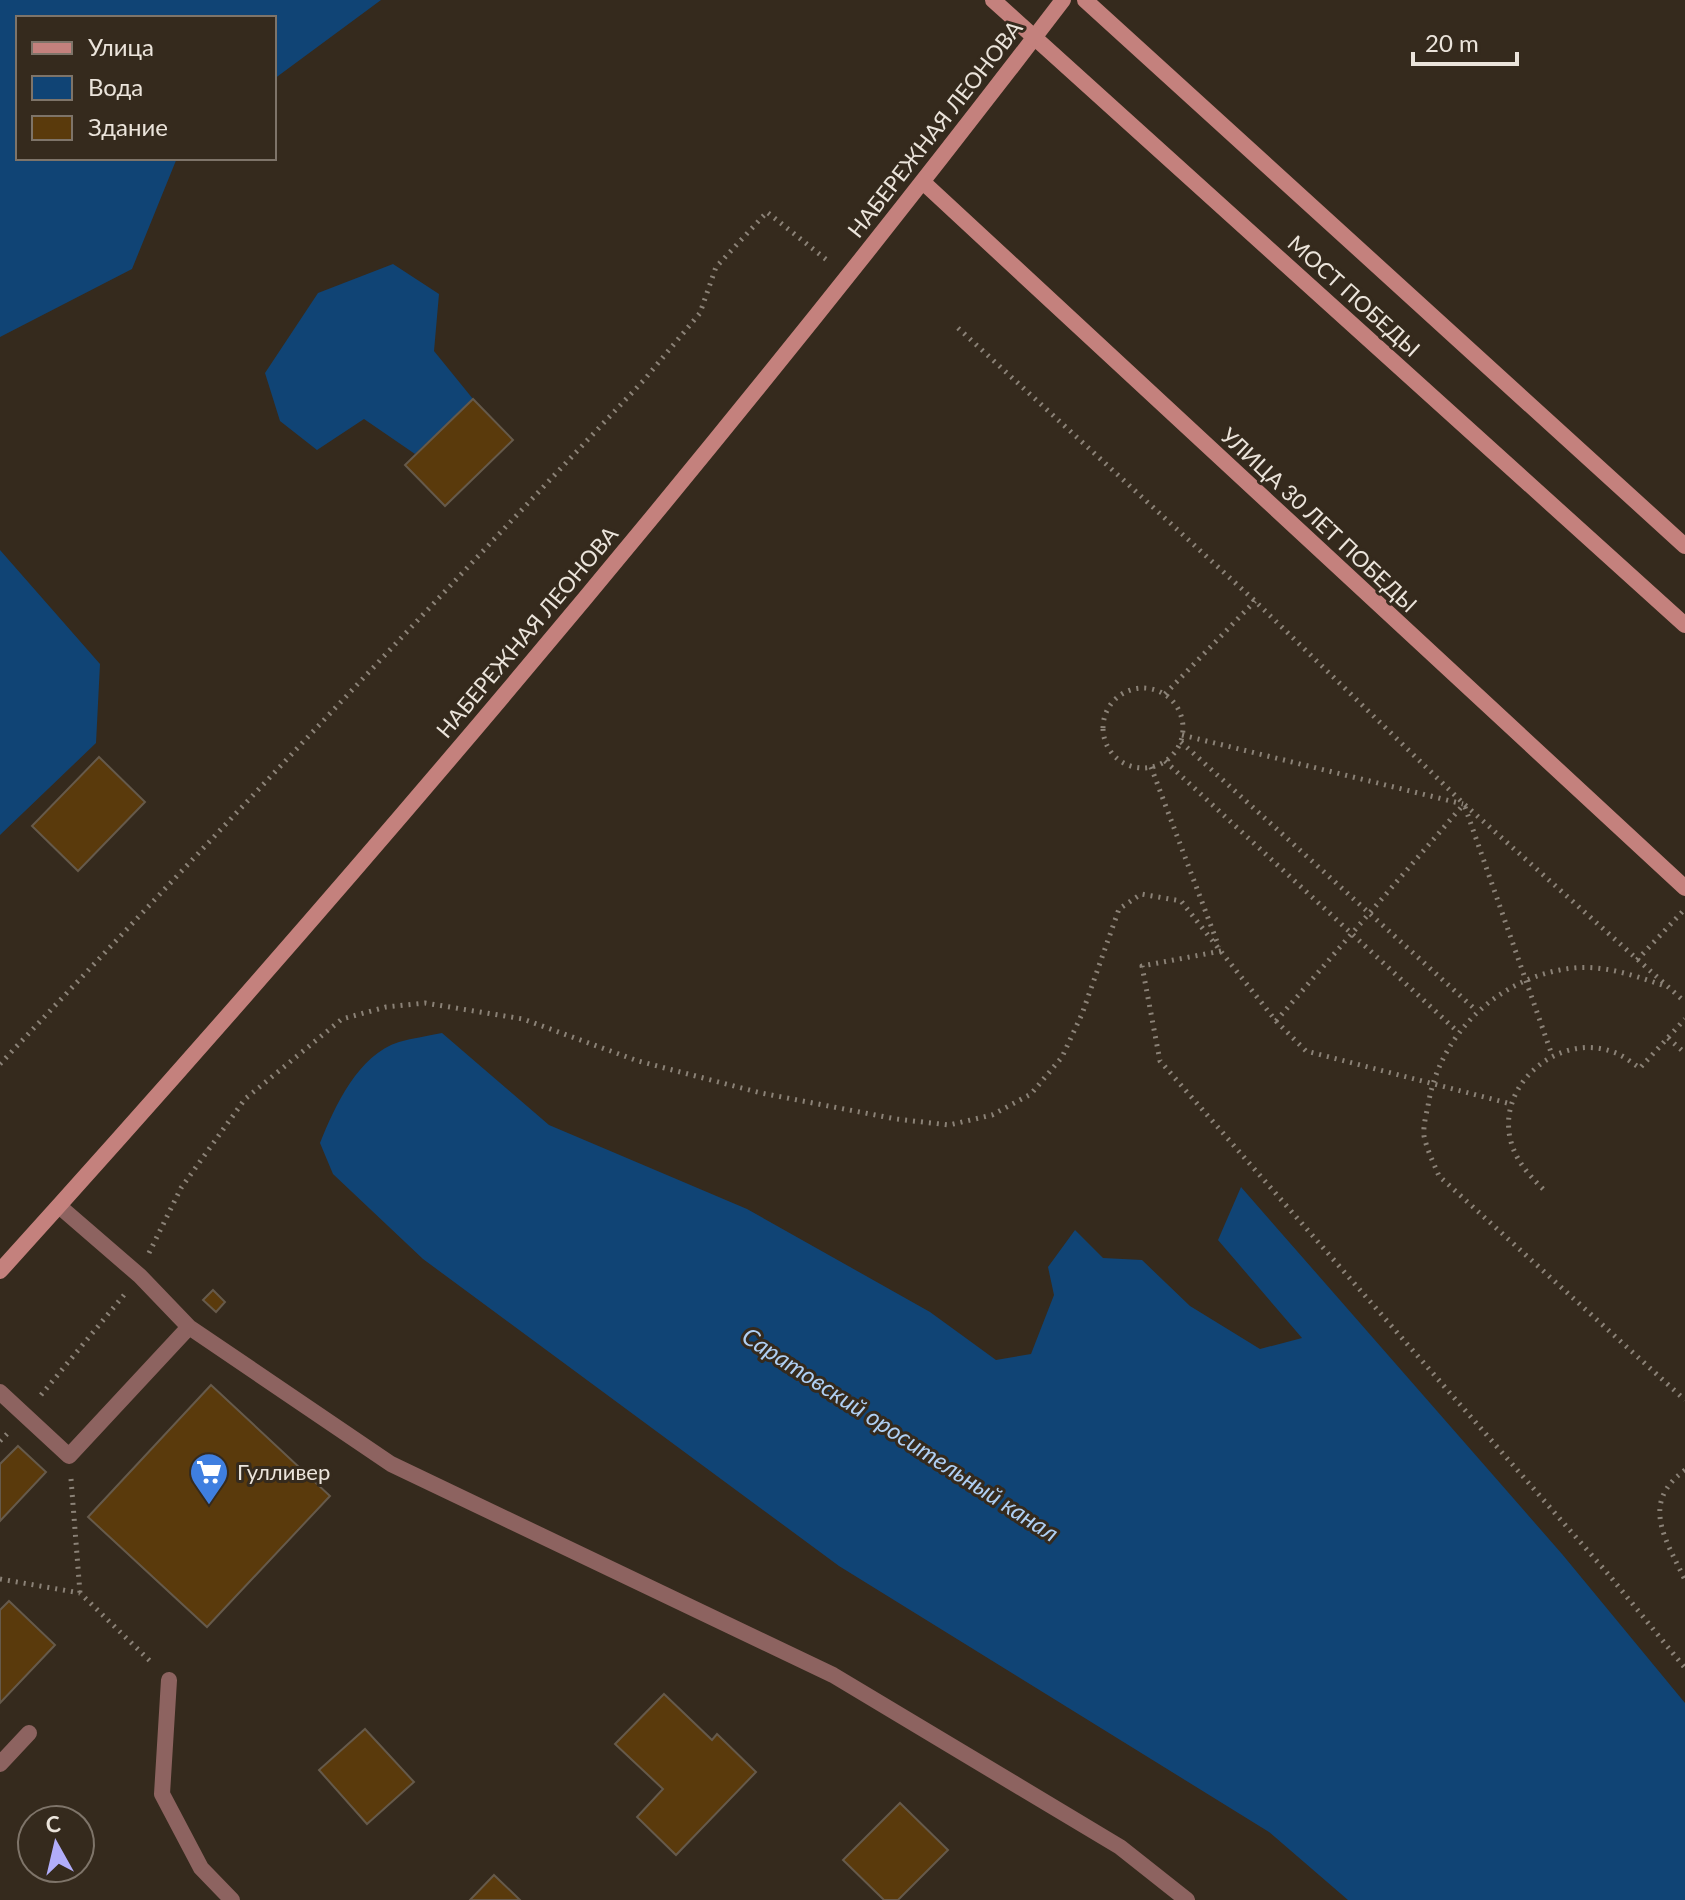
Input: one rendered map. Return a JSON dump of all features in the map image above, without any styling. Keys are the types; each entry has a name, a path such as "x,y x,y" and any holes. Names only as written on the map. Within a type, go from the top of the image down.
{"main road":[{"name":"МОСТ ПОБЕДЫ","path":"993,0 1685,625"},
{"name":"НАБЕРЕЖНАЯ ЛЕОНОВА","path":"0,1271 547,646 924,183 1063,0"},
{"path":"1085,0 1685,546"},
{"name":"УЛИЦА 30 ЛЕТ ПОБЕДЫ","path":"924,183 1685,888"}],"lane":[{"path":"59,1206 140,1276 189,1327 391,1464 833,1675 1120,1847 1187,1900"},
{"path":"0,1392 69,1456 189,1327"},
{"path":"169,1680 162,1794 201,1868 232,1900"},
{"path":"0,1764 29,1733"}],"path":[{"path":"0,1064 644,380 700,313 716,267 767,212 847,277"},
{"path":"958,328 1255,601 1464,804 1685,1002"},
{"path":"1165,694 1255,601"},
{"path":"1134,688 1150,688 1165,694 1176,705 1182,719 1182,738 1165,761 1151,767 1135,767 1120,761 1109,750 1103,736 1103,720 1109,705 1134,688"},
{"path":"1182,738 1464,804"},
{"path":"1182,738 1477,1011"},
{"path":"1165,761 1458,1032"},
{"path":"1151,767 1221,951"},
{"path":"1276,1021 1464,804"},
{"path":"1464,804 1552,1055"},
{"path":"0,1441 140,1276 157,1232 181,1188 245,1099 342,1019 386,1007 425,1003 523,1019 638,1061 761,1093 896,1119 949,1125 992,1115 1031,1094 1062,1057 1082,1014 1119,909 1141,894 1181,901 1276,1021 1306,1051 1511,1104"},
{"path":"1637,960 1685,908"},
{"path":"1221,951 1142,966 1160,1061 1609,1575 1685,1668"},
{"path":"1667,987 1621,970 1573,968 1526,980 1477,1011 1458,1032 1431,1084 1424,1134 1439,1176 1685,1400"},
{"path":"1543,1189 1520,1166 1509,1136 1511,1104 1526,1076 1552,1055 1582,1048 1613,1052 1640,1068 1685,1019"},
{"path":"1668,1038 1685,1053"},
{"path":"69,1456 80,1593"},
{"path":"1685,1470 1665,1484 1659,1510 1664,1537 1685,1580"},
{"path":"0,1579 80,1593 169,1680"}],"water":[{"path":"0,0 381,0 276,78 276,16 16,16 16,160 176,160 132,269 0,337"},
{"path":"393,264 439,294 434,351 473,399 415,454 364,419 317,450 280,421 265,373 318,293"},
{"path":"0,550 100,664 96,743 0,835"},
{"name":"Саратовский оросительный канал","path":"442,1033 549,1125 747,1209 930,1312 996,1360 1031,1354 1054,1295 1048,1267 1075,1230 1103,1258 1142,1260 1190,1306 1260,1349 1302,1338 1218,1240 1241,1187 1562,1554 1685,1703 1685,1900 1348,1900 1269,1832 839,1566 423,1259 333,1174 320,1143 341,1098 360,1070 371,1058 399,1042"}],"building":[{"path":"473,399 513,440 445,506 405,465"},
{"path":"99,757 145,802 78,871 32,826"},
{"path":"213,1290 225,1302 216,1312 203,1300"},
{"name":"Гулливер","path":"211,1385 330,1496 207,1627 88,1517"},
{"path":"18,1446 46,1472 0,1521 0,1464"},
{"path":"9,1601 55,1645 0,1703 0,1610"},
{"path":"664,1694 712,1740 717,1734 756,1772 676,1855 637,1817 663,1789 615,1744"},
{"path":"365,1729 414,1782 367,1824 319,1770"},
{"path":"900,1803 948,1850 898,1900 884,1900 843,1860"},
{"path":"494,1875 520,1900 470,1900"}],"place":[{"name":"Гулливер","path":"209,1506"}]}
